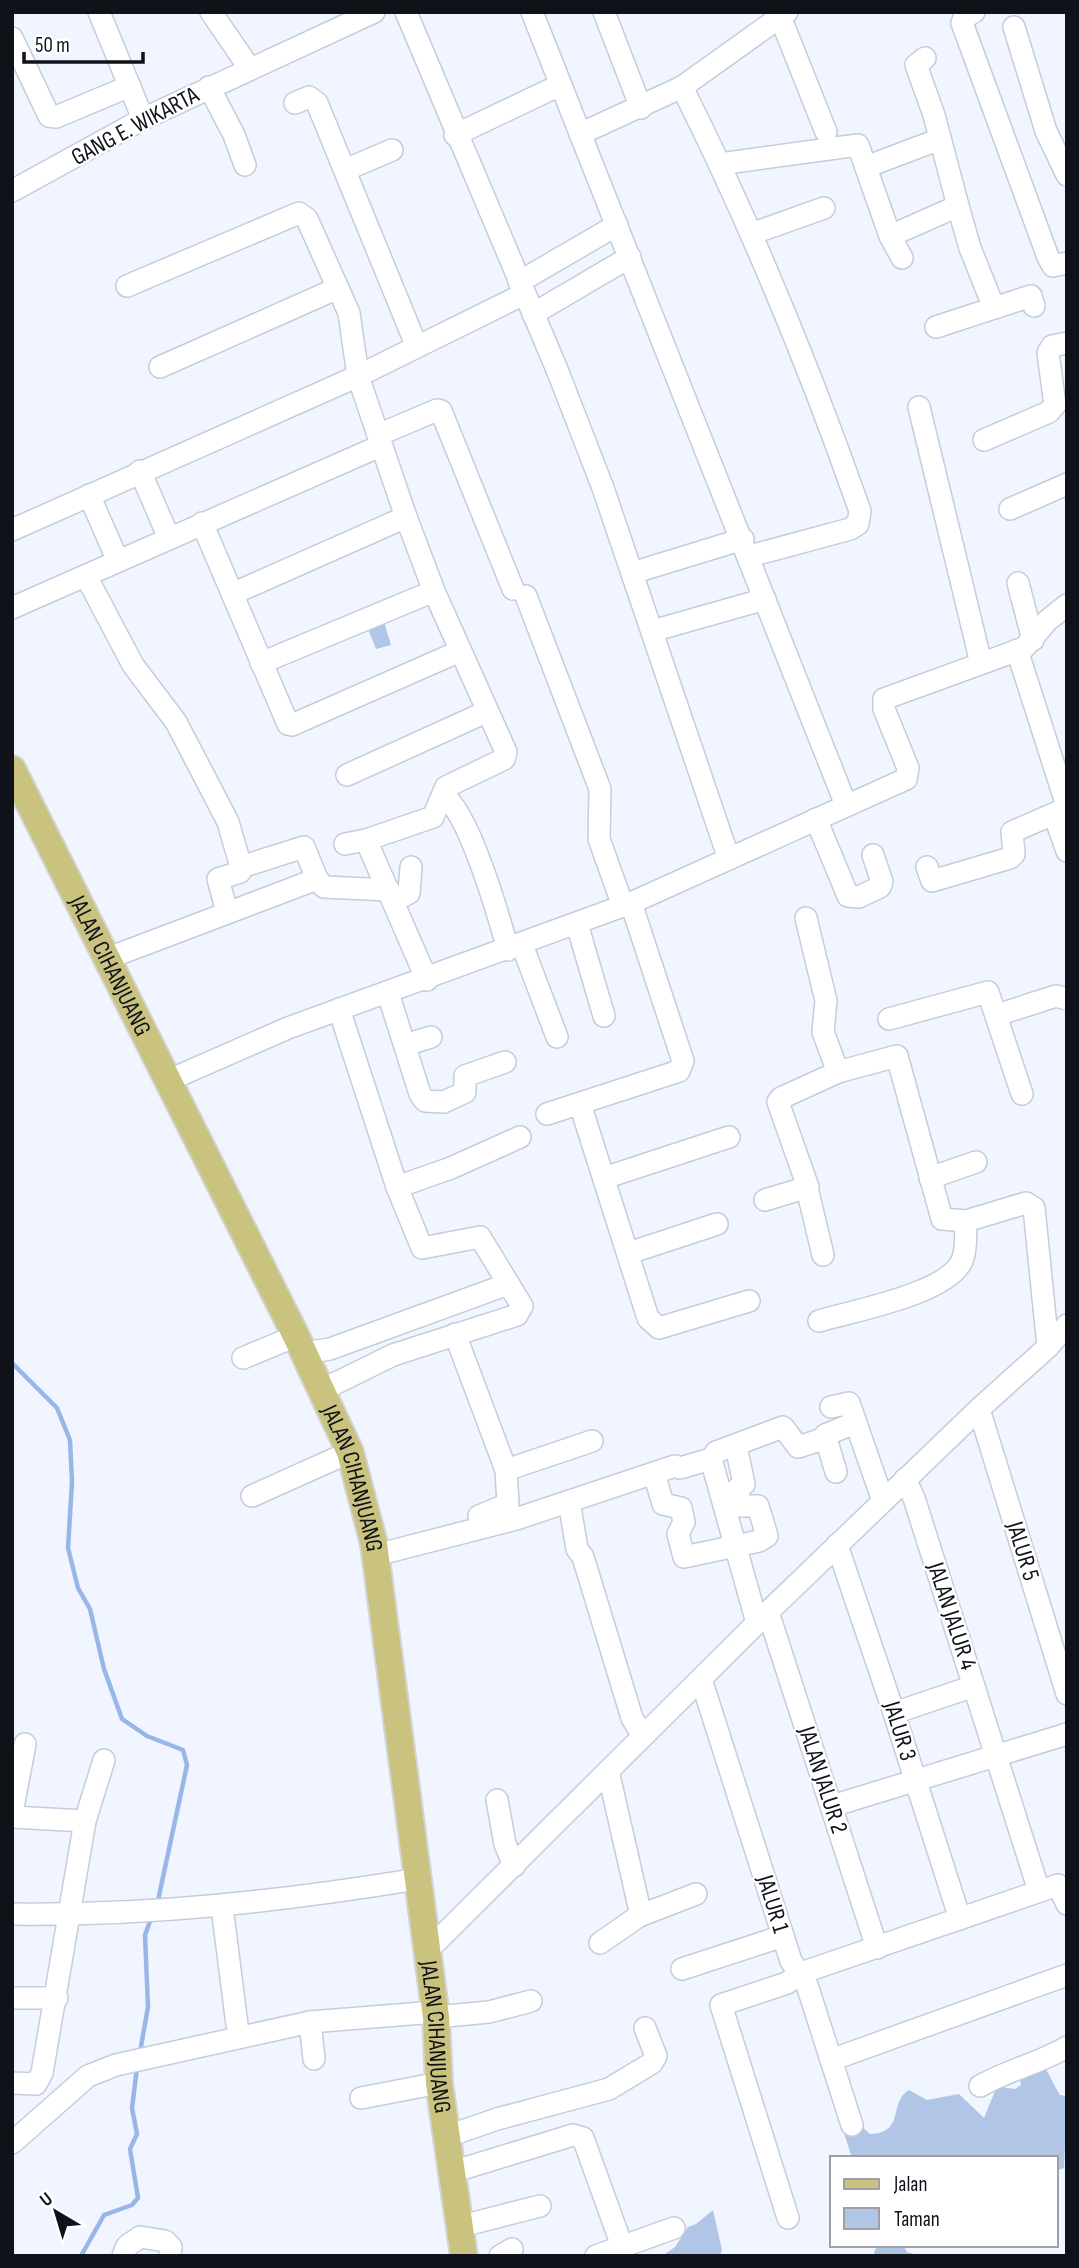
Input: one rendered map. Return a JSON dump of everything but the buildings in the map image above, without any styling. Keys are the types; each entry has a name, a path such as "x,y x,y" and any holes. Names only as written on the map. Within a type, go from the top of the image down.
{"main road":[{"name":"JALAN CIHANJUANG","path":"12,769 300,1344 351,1452 375,1550 435,2015 439,2083 462,2226 464,2256"}],"street":[{"path":"99,12 144,119"},
{"path":"211,12 250,69"},
{"name":"GANG E. WIKARTA","path":"12,191 144,119 374,12"},
{"path":"405,12 533,314 603,488 729,859"},
{"path":"533,12 846,805"},
{"path":"604,12 641,107"},
{"path":"974,12 964,18 962,23 1008,154 1048,257 1053,265 1067,263"},
{"path":"580,134 682,88 784,16 826,132"},
{"path":"1014,27 1046,131 1067,176"},
{"path":"12,38 49,116 56,117 130,86"},
{"path":"925,58 916,65 970,248 995,308"},
{"path":"456,135 560,85"},
{"path":"209,87 234,135 245,165"},
{"path":"632,573 850,529 858,524 860,511 820,399 751,234 682,88"},
{"path":"295,103 309,97 317,103 417,347"},
{"path":"866,167 940,139"},
{"path":"720,164 858,145 890,236 902,258"},
{"path":"345,170 392,150"},
{"path":"890,236 958,206"},
{"path":"751,234 824,208"},
{"path":"128,286 299,213 307,219 349,313 358,376 379,441 434,591 506,755 446,787 433,817 356,842 391,895 427,980"},
{"path":"12,530 358,376 417,347 521,288 617,225"},
{"path":"533,314 630,257"},
{"path":"160,367 338,288"},
{"path":"936,327 1031,296 1034,306"},
{"path":"984,440 1049,411 1055,405 1048,353 1052,346 1067,343"},
{"path":"919,407 981,663"},
{"path":"12,608 379,441 437,410 441,411 600,789 599,839 627,905 683,1061 679,1071 547,1114"},
{"path":"140,471 169,538"},
{"path":"1010,509 1067,484"},
{"path":"89,495 118,561"},
{"path":"232,594 406,517"},
{"path":"202,523 286,722 292,725 460,651"},
{"path":"86,576 132,665 176,722 228,822 241,867 240,872 217,881 227,912"},
{"path":"1018,583 1025,645 1062,809 1067,851"},
{"path":"261,663 434,591"},
{"path":"652,631 765,599"},
{"path":"167,1081 288,1028 427,980 627,905 906,779 908,774 884,709 885,698 1025,645 1048,620 1067,606"},
{"path":"347,775 486,712"},
{"path":"443,795 451,800 557,1037"},
{"path":"927,867 932,881 1010,858 1014,854 1012,832 1062,809"},
{"path":"816,819 848,896 859,897 880,887 882,881 873,855"},
{"path":"241,867 301,846 317,879 324,887 391,895 410,893 411,867"},
{"path":"106,959 317,879"},
{"path":"806,918 826,1002 823,1032 838,1072"},
{"path":"577,924 604,1016"},
{"path":"889,1019 987,992 1022,1094"},
{"path":"388,993 419,1094 425,1101 444,1102 465,1092 465,1076 505,1062"},
{"path":"997,1015 1056,996 1067,999"},
{"path":"322,1390 393,1355 517,1315 522,1306 479,1236 422,1248 397,1187 339,1009"},
{"path":"405,1045 431,1037"},
{"path":"823,1255 807,1188 778,1102 784,1094 838,1072 893,1056 898,1057 942,1219 966,1221 1019,1204 1031,1204 1034,1209 1057,1346"},
{"path":"580,1104 648,1318 659,1328 749,1300"},
{"path":"397,1187 451,1168 520,1137"},
{"path":"604,1178 729,1137"},
{"path":"930,1178 976,1162"},
{"path":"765,1200 807,1188"},
{"path":"819,1321 935,1286 956,1272 964,1258 966,1221"},
{"path":"629,1253 717,1224"},
{"path":"243,1358 300,1344 330,1349 508,1284"},
{"path":"425,1953 836,1545 979,1409 1057,1346 1067,1325"},
{"path":"375,1550 504,1508 509,1499 506,1470 455,1334"},
{"path":"831,1407 848,1402 883,1501"},
{"name":"JALUR 5","path":"979,1409 1067,1694"},
{"path":"375,1550 516,1519 654,1473 711,1459 712,1455 783,1427 798,1447 826,1438 827,1434 855,1423"},
{"path":"826,1438 836,1472"},
{"path":"506,1470 592,1441"},
{"path":"654,1473 663,1504 681,1508 684,1524 678,1534 682,1556 759,1541 767,1536 758,1506 741,1506 737,1489 744,1484 736,1446"},
{"path":"252,1496 351,1452"},
{"name":"JALAN JALUR 2","path":"711,1459 734,1544 832,1806 877,1948"},
{"name":"JALAN JALUR 4","path":"905,1479 914,1498 996,1754 1058,1888"},
{"path":"569,1501 577,1549 583,1557 632,1718 643,1737"},
{"name":"JALUR 3","path":"836,1545 894,1713 960,1919"},
{"name":"JALUR 1","path":"701,1679 791,1961 801,1973 852,2125"},
{"path":"894,1713 974,1686"},
{"path":"832,1806 1067,1734"},
{"path":"25,1744 12,1815 85,1821"},
{"path":"12,2083 40,2081 57,1998 85,1821 104,1760"},
{"path":"608,1772 639,1916"},
{"path":"497,1800 505,1844 514,1866"},
{"path":"12,1914 69,1915 222,1907 418,1879"},
{"path":"788,2218 721,2006 787,1983 801,1973 1058,1888"},
{"path":"600,1943 639,1916 696,1894"},
{"path":"222,1907 237,2025"},
{"path":"681,1969 783,1936"},
{"path":"831,2060 1067,1975"},
{"path":"12,1998 57,1998"},
{"path":"12,2143 88,2076 107,2068 310,2022 489,2011 531,2001"},
{"path":"310,2022 314,2059"},
{"path":"448,2136 619,2084 655,2059 645,2028"},
{"path":"980,2086 1010,2069 1048,2058 1067,2047"},
{"path":"361,2098 439,2083"},
{"path":"452,2172 573,2135 583,2138 622,2246"},
{"path":"462,2226 540,2206"},
{"path":"596,2256 674,2228"},
{"path":"123,2256 127,2246 139,2237 165,2241 171,2247 170,2256"}],"green space":[{"path":"384,622 391,645 376,649 368,629"},
{"path":"1025,2053 1032,2055 1042,2064 1060,2095 1067,2096 1064,2168 1058,2170 1058,2156 851,2156 842,2127 856,2121 870,2134 881,2132 893,2123 899,2102 909,2090 927,2100 959,2094 984,2118 995,2091 1001,2087 1015,2089 1021,2085 1015,2059"},
{"path":"713,2210 722,2250 720,2256 662,2256 675,2247 688,2227"},
{"path":"876,2247 904,2247 907,2252 921,2256 873,2256"}],"waterway":[{"path":"12,1363 57,1408 70,1440 72,1482 68,1548 78,1588 90,1609 104,1669 122,1719 147,1736 183,1750 187,1765 157,1905"},
{"path":"140,2052 148,2007 145,1935 152,1916"},
{"path":"81,2256 104,2215 132,2205 138,2198 130,2149 137,2134 132,2108 137,2068"}]}
